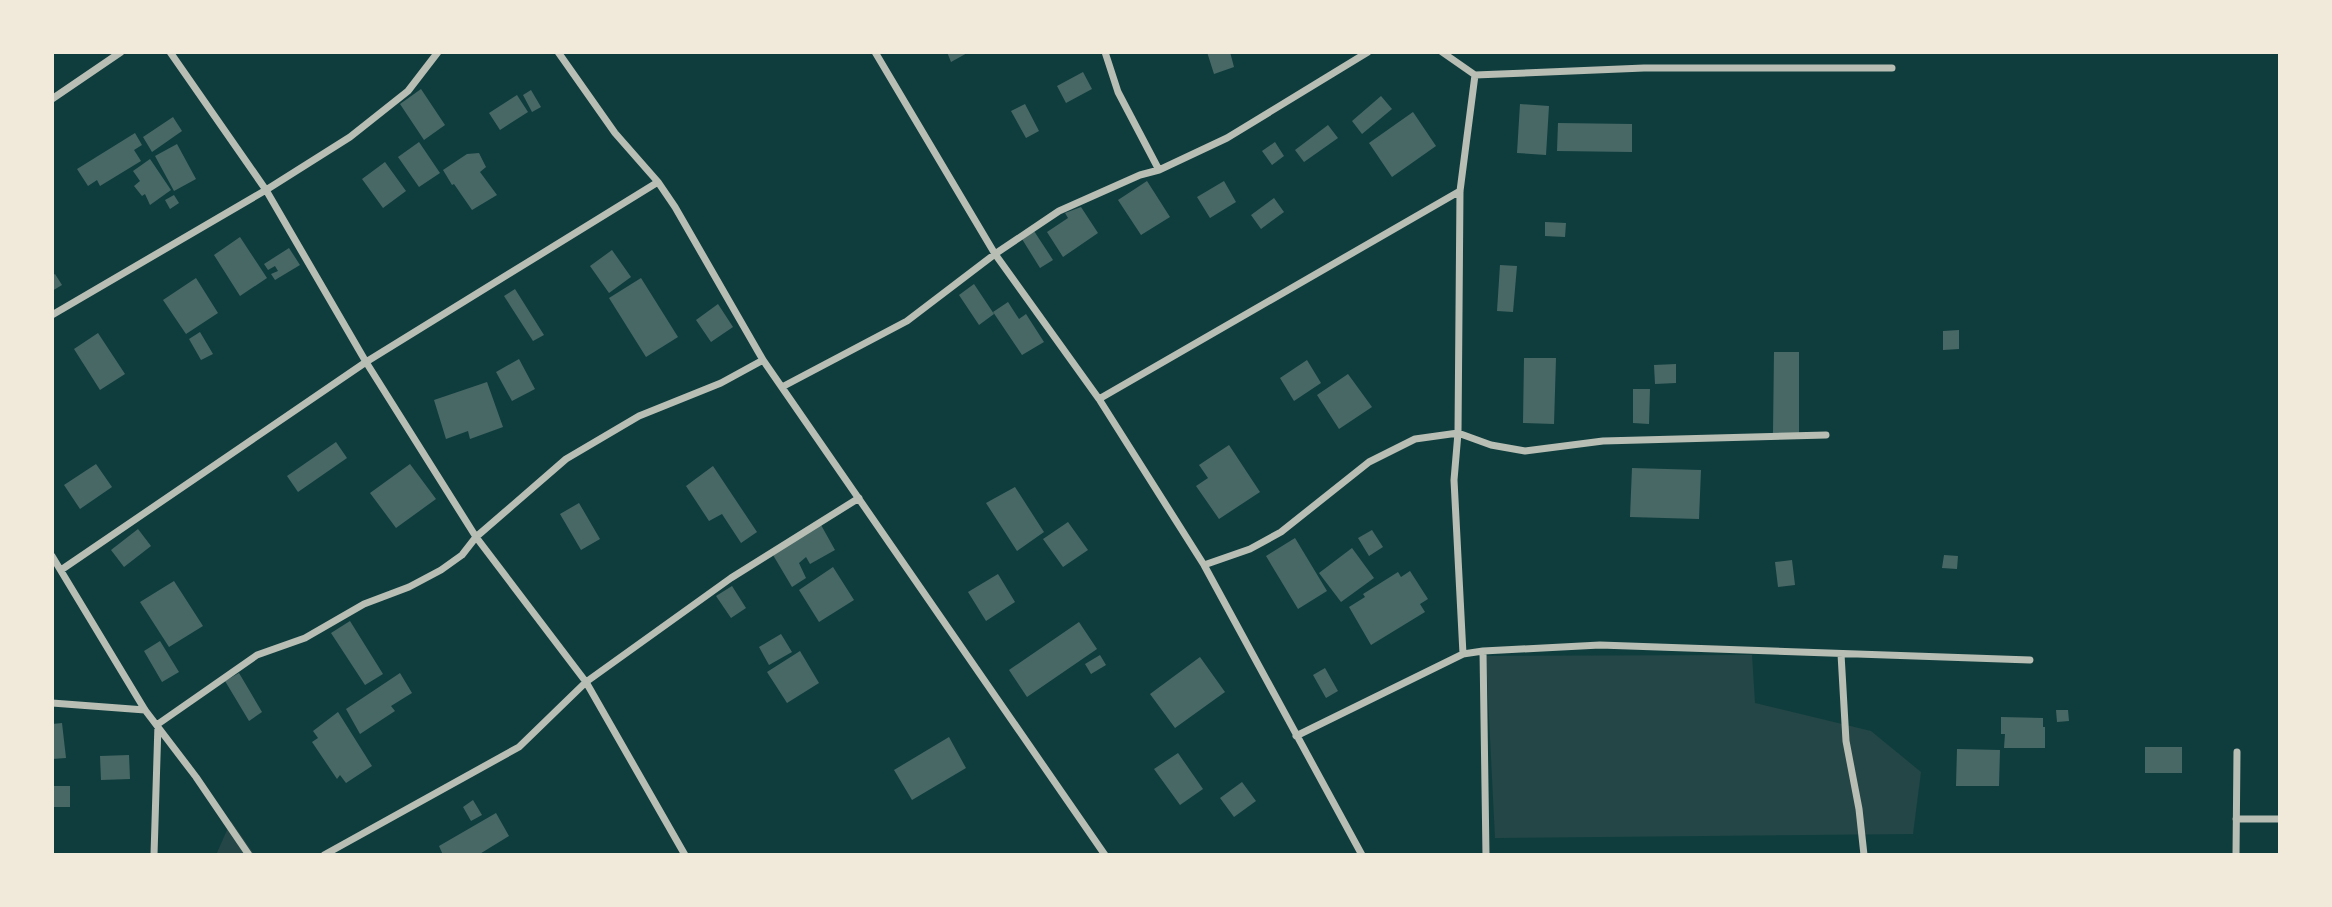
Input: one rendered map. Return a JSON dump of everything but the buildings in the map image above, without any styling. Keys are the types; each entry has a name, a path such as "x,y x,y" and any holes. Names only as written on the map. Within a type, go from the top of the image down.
{"street":[{"path":"52,99 121,52"},
{"path":"170,52 267,190 366,362 476,537 586,682 685,855"},
{"path":"52,315 267,190 350,137 408,91 438,52"},
{"path":"558,52 615,133 658,182 763,360 1105,855"},
{"path":"875,52 995,254 1099,399 1204,565 1362,855"},
{"path":"1105,52 1118,92 1159,170"},
{"path":"782,387 906,321 995,254 1059,211 1140,175 1159,170 1227,138 1368,52"},
{"path":"1443,52 1475,75 1644,68 1892,68"},
{"path":"1463,654 1454,480 1458,433 1460,191 1475,75"},
{"path":"61,569 366,362 658,182"},
{"path":"1099,399 1460,191"},
{"path":"158,724 257,655 305,638 364,604 409,587 441,570 462,555 476,537 566,459 639,416 721,383 763,360"},
{"path":"1204,565 1250,549 1281,532 1369,462 1415,439 1458,433 1491,445 1525,451 1603,441 1826,435"},
{"path":"324,855 519,747 586,682 731,578 859,498"},
{"path":"52,556 145,710 158,724 249,855"},
{"path":"1296,736 1463,654 1483,651 1600,645 2030,660"},
{"path":"1483,651 1486,855"},
{"path":"1841,654 1846,741 1859,809 1864,855"},
{"path":"52,703 145,710"},
{"path":"154,855 158,724"},
{"path":"2236,752 2236,855"},
{"path":"2236,819 2280,819"}],"shaded area":[{"path":"1752,655 1755,703 1871,731 1921,772 1913,834 1495,838 1486,656"},
{"path":"231,821 254,854 216,855"}]}
